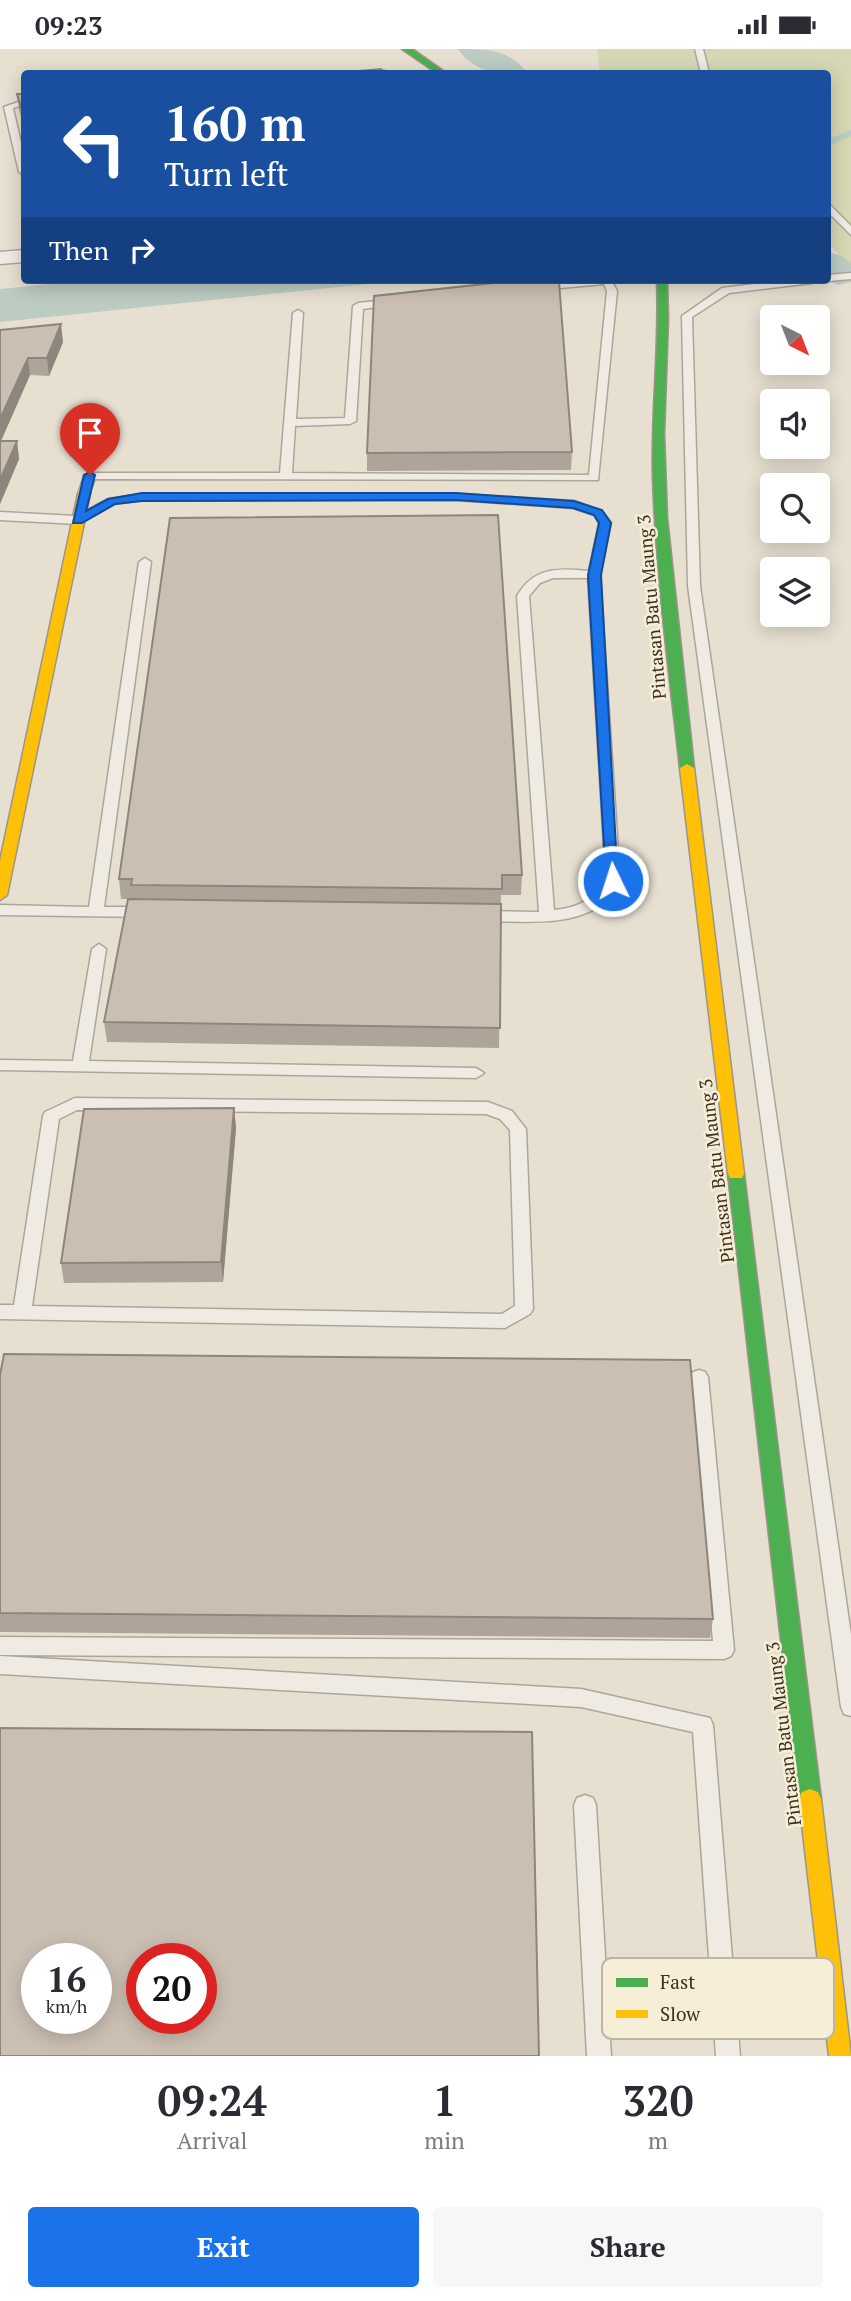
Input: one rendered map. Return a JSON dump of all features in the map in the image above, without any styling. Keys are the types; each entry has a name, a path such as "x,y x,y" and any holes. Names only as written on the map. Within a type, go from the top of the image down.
{"street":[{"path":"406,49 438,70"},
{"path":"0,258 21,256"},
{"name":"Pintasan Batu Maung 3","path":"662,284 665,317 657,434 666,588 829,1958"},
{"path":"0,895 84,494"},
{"name":"Pintasan Batu Maung 3","path":"834,1997 841,2056"}],"lane":[{"path":"699,49 704,70"},
{"path":"21,104 8,107 13,148 21,165"},
{"path":"831,209 851,232"},
{"path":"831,278 851,276"},
{"path":"528,288 573,284"},
{"path":"84,494 90,475 594,478 612,291 608,284"},
{"path":"778,284 726,290 687,316 694,586 851,1707"},
{"path":"290,423 350,421 358,306 410,300"},
{"path":"286,477 298,313"},
{"path":"0,516 78,520 112,501 142,497 456,497 574,505 598,513 605,523 594,575 613,881 601,899 585,907 547,916 465,916"},
{"path":"96,911 145,562"},
{"path":"547,916 523,596 527,586 544,576 594,575"},
{"path":"0,910 164,912"},
{"path":"80,1067 99,949"},
{"path":"0,1065 476,1073"},
{"path":"0,1311 505,1321 524,1309 518,1129 506,1115 488,1108 75,1104 51,1116 22,1311"},
{"path":"0,1646 724,1650 699,1377"},
{"path":"0,1665 581,1698 703,1725 721,1958"},
{"path":"586,1805 599,2056"}],"green space":[{"path":"597,49 851,49 851,267 831,246 831,70 600,70"}],"shaded area":[{"path":"50,284 368,284 0,322 0,289"}],"building":[{"path":"485,284 559,284 572,452 367,453 374,296"},
{"path":"61,324 47,358 28,358 0,419 0,330"},
{"path":"0,441 17,441 0,480"},
{"path":"498,515 522,875 502,875 502,889 131,885 132,879 119,879 170,518"},
{"path":"128,899 501,904 500,1028 104,1022"},
{"path":"234,1108 221,1262 61,1263 84,1109"},
{"path":"4,1354 690,1360 713,1619 0,1613 0,1375"},
{"path":"0,1728 532,1732 539,2056 0,2056"}],"waterway":[{"path":"474,49 506,70"},
{"path":"831,142 851,133"},
{"path":"831,266 839,273"}],"traffic: fast":[{"path":"406,49 438,70"},
{"path":"662,284 658,434 661,518 687,768"},
{"path":"736,1174 810,1799"}],"traffic: slow":[{"path":"0,895 84,494"},
{"path":"687,768 736,1174"},
{"path":"810,1799 829,1958"},
{"path":"834,1998 841,2056"}],"route":[{"path":"90,475 78,520 112,501 142,497 456,497 574,505 598,513 605,523 594,575 613,881"}]}
